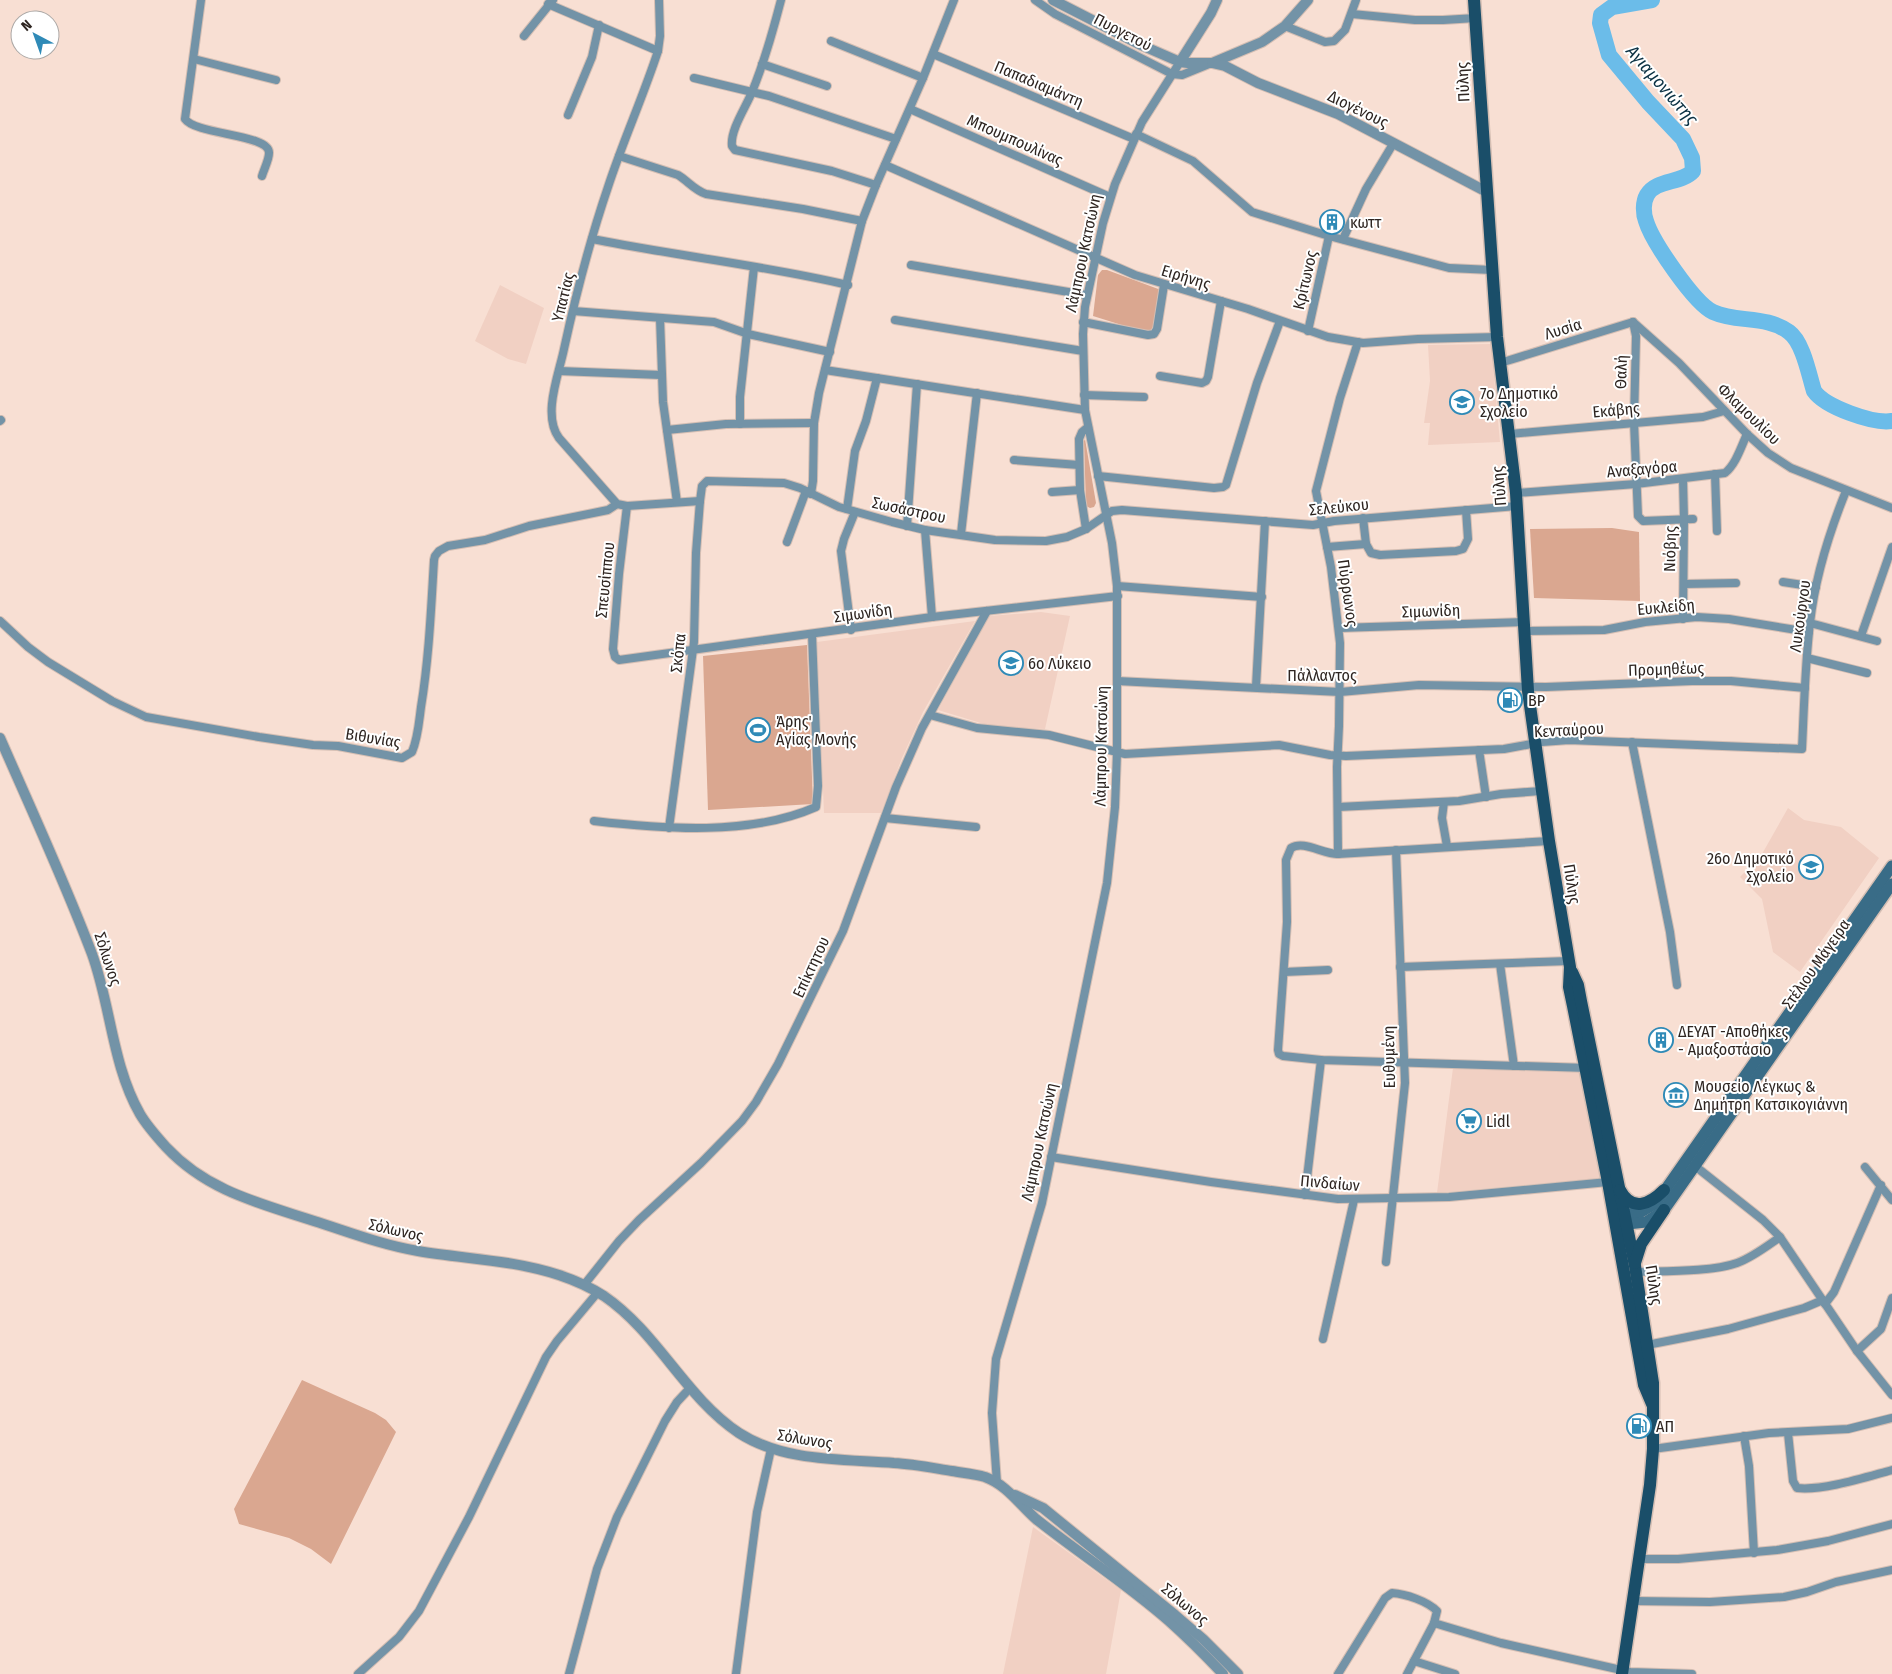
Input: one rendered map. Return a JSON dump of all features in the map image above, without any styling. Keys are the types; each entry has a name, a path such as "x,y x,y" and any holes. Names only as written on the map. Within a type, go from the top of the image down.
{"main road":[{"name":"Πύλης","path":"1474,0 1497,337 1516,493 1528,686 1534,744 1569,964 1578,985 1589,1068 1620,1221 1644,1385 1652,1404"},
{"name":"Στέλιου Μάγειρα","path":"1620,1221 1649,1209 1656,1203 1892,866"},
{"name":"Στέλιου Μάγειρα","path":"1664,1210 1892,884"},
{"path":"1613,1184 1628,1201 1636,1204 1649,1201 1664,1190"},
{"path":"1620,1221 1646,1222 1664,1210"},
{"path":"1635,1269 1641,1244 1664,1210"},
{"name":"Πύλης","path":"1620,1221 1635,1269 1653,1383 1653,1449 1640,1559 1623,1672"}],"street":[{"path":"201,0 185,111 186,121 197,127 241,137 265,145 269,154 262,176"},
{"name":"Υπατίας","path":"617,504 555,432 551,418 551,408 573,310 592,239 619,156 658,51 660,0"},
{"path":"781,0 762,64 732,139 732,146 735,150 832,171 876,185"},
{"path":"787,542 808,492 814,423 819,393 848,285 862,221 884,166 924,78 954,0"},
{"name":"Πυργετού","path":"1035,0 1055,14 1172,74"},
{"name":"Πυργετού","path":"1053,0 1141,45 1180,62"},
{"name":"Λάμπρου Κατσώνη","path":"997,1483 992,1413 995,1367 1004,1329 1042,1204 1107,883 1115,806 1118,753 1118,596 1113,551 1085,410 1083,322 1086,295 1110,197 1135,136 1150,107 1211,13 1217,0"},
{"path":"1172,74 1182,75 1257,45 1285,26 1308,0"},
{"path":"1285,26 1325,42 1334,41 1345,30 1356,0"},
{"path":"524,36 550,2 658,51"},
{"path":"1352,14 1429,20 1476,18"},
{"path":"568,115 592,57 599,25"},
{"path":"831,41 924,78"},
{"name":"Παπαδιαμάντη","path":"933,54 1135,136 1193,162 1252,212 1329,236 1449,268 1492,270"},
{"path":"194,59 276,80"},
{"path":"1180,62 1212,62"},
{"name":"Διογένους","path":"1212,62 1225,66 1258,83 1338,114 1487,192"},
{"path":"762,64 827,86"},
{"path":"694,78 752,92 896,139"},
{"name":"Μπουμπουλίνας","path":"910,109 1110,197"},
{"path":"1343,239 1366,189 1393,144"},
{"path":"619,156 678,175 695,190 706,194 803,209 862,221"},
{"name":"Ειρήνης","path":"884,166 1164,285 1221,301 1328,337 1358,342 1497,337"},
{"name":"Κρίτωνος","path":"1308,331 1329,236"},
{"path":"592,239 796,273 848,285"},
{"path":"911,265 1086,295"},
{"path":"740,424 740,397 754,267"},
{"path":"1083,322 1148,335 1154,334 1157,328 1164,285"},
{"path":"1160,376 1206,381 1221,301"},
{"path":"573,310 714,322 748,334 830,352"},
{"path":"660,318 661,374 677,502"},
{"path":"895,320 1083,351"},
{"path":"1098,476 1214,488 1226,485 1257,383 1280,321"},
{"name":"Λυσία","path":"1500,363 1633,322"},
{"name":"Φλαμουλίου","path":"1633,322 1679,363 1764,450 1791,468 1892,508"},
{"name":"Θαλή","path":"1633,322 1636,336 1634,422 1636,484 1640,519 1643,521 1684,519"},
{"name":"Πύρρωνος","path":"1338,854 1339,628 1327,547 1316,491 1340,398 1358,342"},
{"path":"825,370 1085,410"},
{"path":"559,371 661,374"},
{"path":"851,630 841,552 851,510 854,451 866,421 877,378"},
{"path":"907,526 917,384"},
{"path":"961,534 977,393"},
{"path":"1084,395 1144,397"},
{"name":"Εκάβης","path":"1510,434 1703,417 1724,411"},
{"path":"667,430 740,424 814,423"},
{"path":"1086,529 1080,490 1079,466 1080,436 1088,428"},
{"name":"Αναξαγόρα","path":"1516,493 1636,484 1725,473 1730,469 1747,434"},
{"path":"1014,460 1079,466"},
{"path":"1715,474 1718,531"},
{"name":"Νιόβης","path":"1683,479 1683,619"},
{"name":"Σωσάστρου","path":"706,481 778,482 792,485 851,510 907,526 995,540 1046,541 1067,537 1086,529 1106,515"},
{"name":"Σκόπα","path":"670,828 694,649 700,501 702,486 706,481"},
{"path":"1052,492 1080,490"},
{"name":"Λυκούργου","path":"1802,750 1809,632 1816,587 1836,515 1846,491"},
{"path":"617,504 627,506 700,501"},
{"name":"Βιθυνίας","path":"0,621 28,648 48,662 112,701 146,717 259,737 313,745 338,746 402,758 412,752 417,734 425,682 434,560 437,553 446,547 485,540 529,526 602,512 617,504"},
{"name":"Σπευσίππου","path":"615,657 613,649 614,630 627,506"},
{"name":"Σελεύκου","path":"1106,515 1122,510 1310,526 1363,518 1517,506"},
{"path":"1363,518 1366,544 1372,553 1380,555 1463,550 1468,540 1466,510"},
{"path":"1684,519 1693,519"},
{"path":"1256,687 1265,521"},
{"path":"925,530 932,617"},
{"path":"1327,547 1366,544"},
{"path":"1861,636 1892,547"},
{"path":"1684,584 1736,582"},
{"path":"1782,582 1816,587"},
{"path":"1117,586 1262,597"},
{"name":"Σιμωνίδη","path":"615,657 618,660 622,660 694,649 851,630 932,617 1118,596"},
{"name":"Επίκτητου","path":"584,1285 639,1220 706,1158 742,1121 756,1102 791,1039 843,931 896,788 930,715 987,610"},
{"name":"Ευκλείδη","path":"1525,626 1604,630 1633,624 1709,618 1728,619 1809,632"},
{"path":"1810,623 1877,641"},
{"name":"Σιμωνίδη","path":"1339,628 1525,626"},
{"path":"594,821 670,828 701,828 741,825 784,817 816,806 818,786 812,634"},
{"path":"1807,658 1867,673"},
{"name":"Πάλλαντος","path":"1117,681 1340,692 1419,686 1528,686"},
{"name":"Προμηθέως","path":"1528,686 1591,686 1692,681 1741,682 1805,688"},
{"name":"Κενταύρου","path":"930,715 977,728 1049,735 1118,753 1279,745 1338,756 1419,754 1504,749 1569,740 1802,750"},
{"name":"Σόλωνος","path":"0,738 93,956 128,1088 147,1124 180,1160 199,1176 269,1206 365,1239 420,1252 528,1266 584,1285 598,1292 639,1327 715,1415 739,1433 771,1449 813,1457 932,1467 985,1477 1043,1508 1175,1615 1238,1674"},
{"path":"1632,742 1670,932 1677,985"},
{"path":"1478,750 1486,796"},
{"path":"1338,807 1459,802 1486,796 1542,791"},
{"path":"1444,802 1442,818 1447,846"},
{"path":"885,818 976,827"},
{"path":"1549,841 1338,854 1327,854 1303,845 1294,846 1289,850 1286,860 1288,899 1278,1053 1287,1057 1321,1060 1589,1068"},
{"name":"Ευθυμένη","path":"1386,1262 1404,1099 1405,1062 1396,850"},
{"path":"1500,964 1514,1066"},
{"path":"1400,967 1569,964"},
{"path":"1284,972 1328,970"},
{"path":"1305,1195 1321,1060"},
{"name":"Πινδαίων","path":"1051,1157 1305,1195 1354,1200 1494,1193 1613,1184"},
{"path":"1695,1166 1763,1220 1780,1237 1857,1351 1892,1395"},
{"path":"1865,1167 1892,1200"},
{"path":"1647,1345 1728,1329 1824,1302 1834,1292 1881,1185"},
{"path":"1322,1339 1354,1200"},
{"path":"1635,1269 1683,1270 1730,1265 1743,1260 1780,1237"},
{"path":"358,1674 399,1637 419,1611 469,1517 546,1357 598,1292"},
{"path":"1857,1351 1881,1329 1892,1298"},
{"path":"569,1674 597,1569 617,1517 665,1421 677,1402 690,1388"},
{"path":"1653,1449 1744,1436 1848,1429 1892,1418"},
{"path":"1788,1433 1793,1481 1797,1488 1805,1489 1823,1486 1892,1470"},
{"path":"1744,1436 1749,1466 1754,1553"},
{"path":"736,1674 757,1512 771,1449"},
{"name":"Σόλωνος","path":"1012,1493 1037,1519 1165,1617 1223,1674"},
{"path":"1640,1559 1678,1559 1754,1553 1808,1546 1892,1524"},
{"path":"1633,1602 1710,1602 1784,1597 1807,1592 1836,1582 1892,1570"},
{"path":"1338,1674 1385,1598 1392,1593 1401,1594 1431,1606 1437,1611 1437,1617 1408,1674"},
{"path":"1434,1623 1501,1643 1623,1672 1692,1674"},
{"path":"1420,1648 1428,1665"},
{"path":"1414,1660 1455,1674"}],"shaded area":[{"path":"1102,270 1107,270 1161,290 1153,332 1128,327 1093,316 1098,275"},
{"path":"500,285 544,308 526,364 508,359 475,341"},
{"name":"7ο Δημοτικό Σχολείο","path":"1491,344 1500,442 1428,445 1430,423 1424,423 1430,381 1428,345"},
{"path":"1085,439 1096,503 1094,507 1090,508 1086,506"},
{"path":"1612,528 1639,532 1640,601 1534,598 1530,529"},
{"name":"6ο Λύκειο","path":"1041,612 1070,616 1045,729 994,727 938,710 989,616"},
{"path":"975,621 923,712 902,758 881,813 824,813 817,642"},
{"name":"Άρης' Αγίας Μονής","path":"807,645 813,804 708,810 703,656"},
{"name":"26ο Δημοτικό Σχολείο","path":"1788,808 1804,820 1841,827 1879,858 1800,972 1773,952 1762,899 1740,877 1762,854"},
{"path":"1453,1068 1580,1072 1600,1178 1437,1193"},
{"path":"302,1380 375,1413 386,1420 396,1432 331,1564 311,1549 289,1538 239,1524 234,1509"},
{"path":"1033,1527 1121,1590 1106,1674 1003,1674"}],"waterway":[{"name":"Αγιαμονιώτης","path":"1652,0 1612,7 1601,15 1600,23 1609,55 1648,102 1683,139 1692,158 1693,171 1682,178 1656,186 1647,195 1644,208 1645,218 1656,242 1685,285 1695,297 1713,312 1771,323 1789,332 1802,351 1814,391 1820,397 1828,403 1850,413 1873,420 1892,421"}],"place":[{"name":"κωττ","path":"1332,222"},
{"name":"7ο Δημοτικό Σχολείο","path":"1462,402"},
{"name":"6ο Λύκειο","path":"1011,663"},
{"name":"BP","path":"1510,700"},
{"name":"Άρης' Αγίας Μονής","path":"758,730"},
{"name":"26ο Δημοτικό Σχολείο","path":"1811,867"},
{"name":"ΔΕΥΑΤ -Αποθήκες - Αμαξοστάσιο","path":"1661,1040"},
{"name":"Μουσείο Λέγκως & Δημήτρη Κατσικογιάννη","path":"1676,1095"},
{"name":"Lidl","path":"1469,1121"},
{"name":"ΑΠ","path":"1639,1426"}]}
